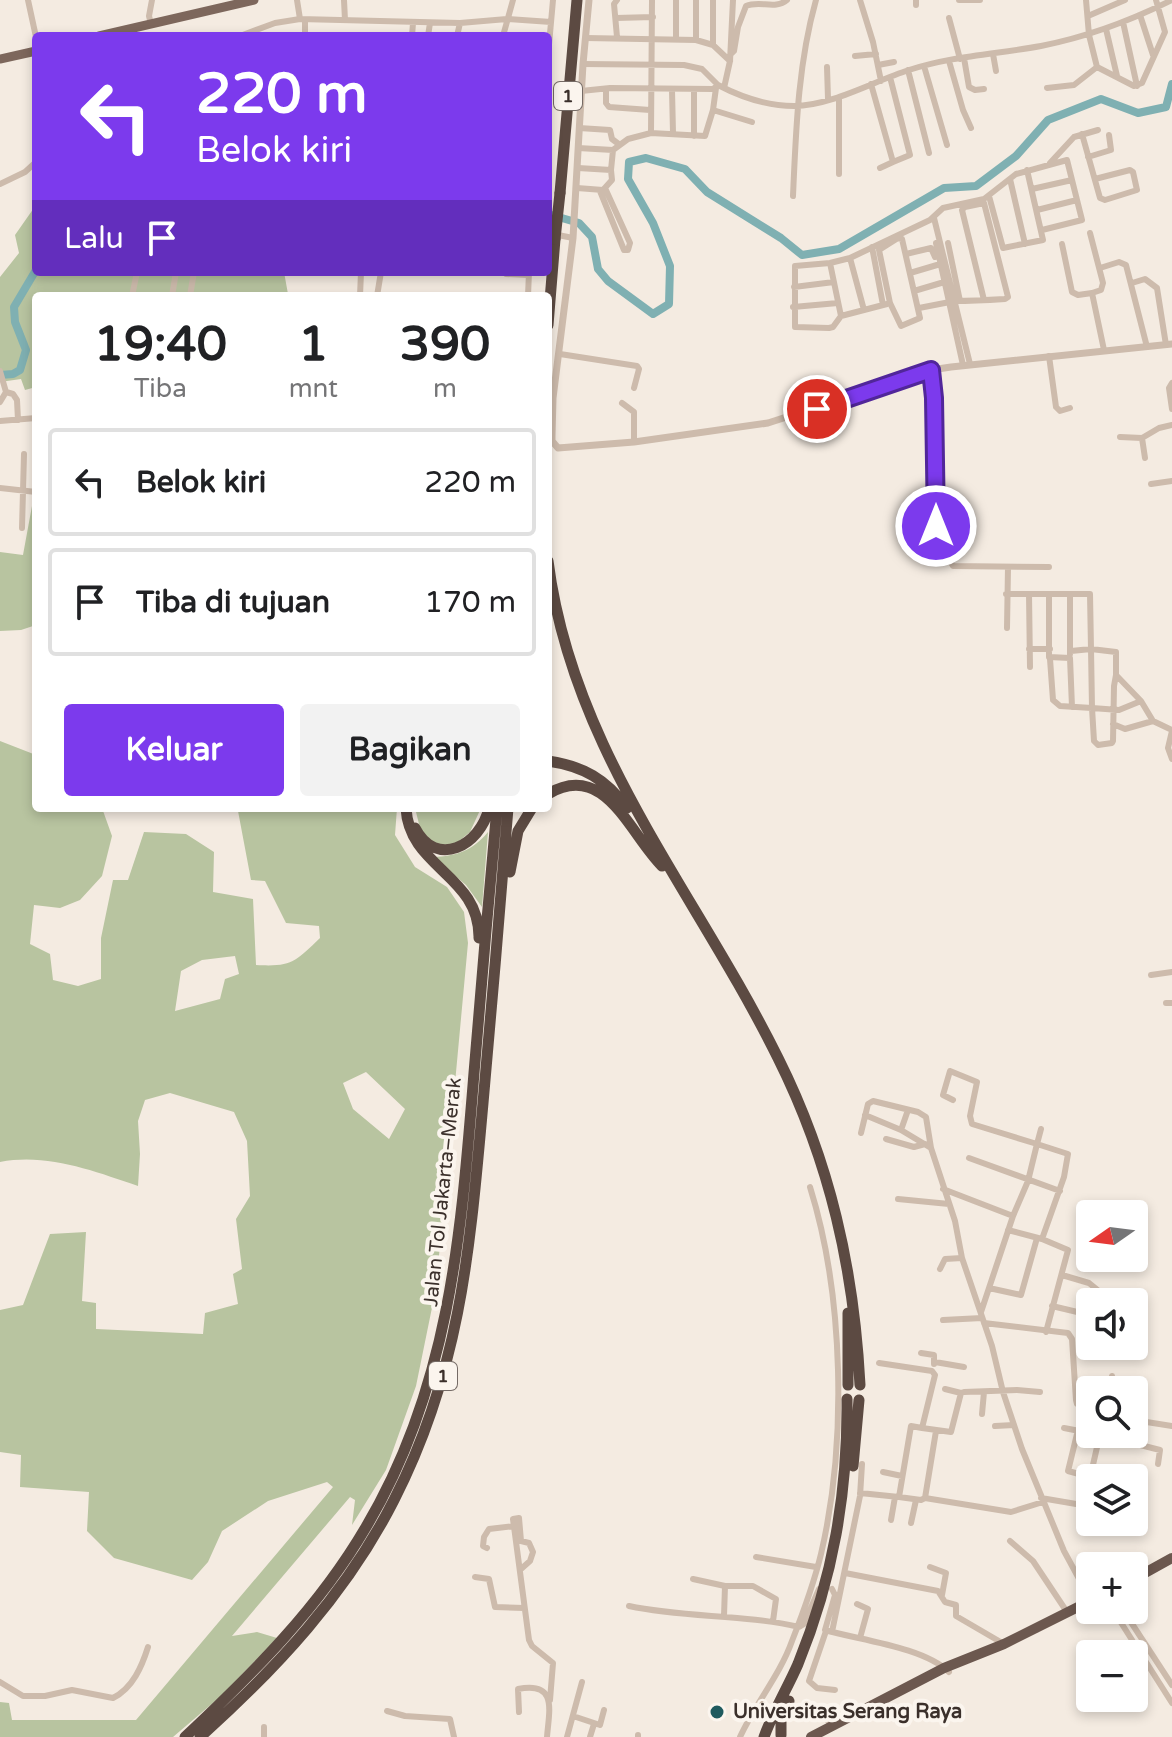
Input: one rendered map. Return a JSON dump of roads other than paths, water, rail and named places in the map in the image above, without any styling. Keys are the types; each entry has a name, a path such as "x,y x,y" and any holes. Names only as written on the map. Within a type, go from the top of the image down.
{"highway":[{"name":"1","path":"556,192 569,0"},
{"name":"1","path":"552,223 577,0"},
{"path":"552,583 561,631 576,680 591,721 626,795 738,985 802,1110 839,1219 853,1294 854,1385 848,1305 832,1213 810,1141 791,1095 752,1018 615,792 587,771 552,762"},
{"path":"552,755 592,768 626,795"},
{"path":"552,792 576,784 602,793 662,866"},
{"path":"409,812 408,825 418,845 455,880 476,911 480,928 477,991 480,997"},
{"path":"410,812 418,833 441,849 454,848 474,839 488,812"},
{"name":"Jalan Tol Jakarta–Merak","path":"185,1737 305,1617 337,1572 384,1496 433,1375 447,1317 464,1198 497,812"},
{"name":"Jalan Tol Jakarta–Merak","path":"200,1737 278,1662 346,1579 394,1500 428,1422 454,1334 466,1270 508,812"},
{"path":"498,939 502,933 513,848 529,812"},
{"path":"853,1400 844,1538 818,1629 781,1718 782,1736 764,1737 807,1640 836,1544 853,1400"},
{"path":"1148,1571 1172,1558"},
{"path":"811,1737 1076,1607"},
{"path":"824,1737 948,1669"}],"main road":[{"path":"131,32 151,24 254,0"},
{"path":"0,59 32,52"}],"street":[{"path":"28,0 35,32"},
{"path":"151,24 152,0"},
{"path":"208,0 210,11"},
{"path":"297,0 304,32"},
{"path":"344,0 345,20"},
{"path":"504,32 513,0"},
{"path":"550,32 553,0"},
{"path":"589,0 574,236 553,398 552,436 555,446 565,449 634,442 768,423 931,370 1169,344 1157,288 1145,279 1132,283"},
{"path":"617,0 614,4 617,37"},
{"path":"651,133 652,0"},
{"path":"676,0 676,39"},
{"path":"696,0 696,40"},
{"path":"713,0 713,45"},
{"path":"730,58 733,0"},
{"path":"578,148 613,150 628,139 651,133 705,136 746,6 762,3 775,6 787,0"},
{"path":"793,196 797,106 804,47 816,0"},
{"path":"860,0 881,81"},
{"path":"959,0 980,0"},
{"path":"1086,0 1089,35 1097,67"},
{"path":"1088,16 1125,0"},
{"path":"583,64 697,67 719,87 742,96 797,106 839,97 924,66 1089,35 1172,0"},
{"path":"1137,86 1142,83 1165,32 1158,4"},
{"path":"1140,15 1153,55"},
{"path":"616,18 653,17"},
{"path":"949,18 969,87 984,89"},
{"path":"251,32 275,23 302,20 460,23 507,19 551,22"},
{"path":"1123,22 1137,86"},
{"path":"412,32 413,23"},
{"path":"429,32 430,23"},
{"path":"458,32 460,23"},
{"path":"1106,29 1117,76"},
{"path":"586,38 696,40 713,45 730,58"},
{"path":"855,56 876,54"},
{"path":"993,54 996,71"},
{"path":"949,61 971,128"},
{"path":"878,65 894,62"},
{"path":"924,66 947,145"},
{"path":"827,67 828,99"},
{"path":"1097,67 1137,86"},
{"path":"1047,88 1074,85 1097,67"},
{"path":"908,70 929,153"},
{"path":"880,168 910,155 890,77"},
{"path":"871,84 893,162"},
{"path":"581,91 719,87"},
{"path":"694,89 694,136"},
{"path":"606,90 609,107 650,110"},
{"path":"672,90 673,133"},
{"path":"839,97 839,174"},
{"path":"713,110 752,122"},
{"path":"579,128 610,130 612,139 620,145"},
{"path":"1050,163 1074,137 1098,130"},
{"path":"1082,134 1088,157 1095,179 1103,200 1137,188 1130,170 1095,179"},
{"path":"1088,157 1111,150 1109,135"},
{"path":"576,190 603,189 612,180 613,150"},
{"path":"887,304 841,316 833,327 797,328 793,307 795,266 850,258 932,219 943,208 989,196 1016,174 1067,160 1082,220 1042,230"},
{"path":"0,184 32,166"},
{"path":"578,168 611,170"},
{"path":"989,196 1001,246 1008,248 1042,241 1027,170"},
{"path":"1010,179 1025,244"},
{"path":"1032,189 1072,180"},
{"path":"603,189 630,243 628,250 624,250 603,189"},
{"path":"1037,210 1077,200"},
{"path":"919,308 953,302 1005,299 1009,294 984,203 962,208 984,300"},
{"path":"932,219 953,302"},
{"path":"1062,244 1072,292 1078,295 1092,293 1103,287 1090,233"},
{"path":"552,238 574,236"},
{"path":"872,247 887,304 901,326 919,321 919,308 901,237 879,250 887,304"},
{"path":"948,243 954,312 967,365"},
{"path":"906,254 931,248 934,251 941,283 953,302"},
{"path":"850,258 864,310"},
{"path":"1100,268 1124,262 1147,347"},
{"path":"830,263 841,316"},
{"path":"910,273 937,265"},
{"path":"794,287 834,282"},
{"path":"914,291 941,283"},
{"path":"1092,293 1104,350"},
{"path":"793,307 838,303"},
{"path":"560,354 637,366 634,388"},
{"path":"1049,356 1056,407 1060,411 1070,408"},
{"path":"931,370 936,539 953,566 1049,567"},
{"path":"0,371 5,390 0,402"},
{"path":"1172,383 1169,388 1172,409"},
{"path":"5,390 17,400 18,420"},
{"path":"622,403 634,412 634,442"},
{"path":"0,421 32,418"},
{"path":"1120,437 1142,438 1159,428 1172,425"},
{"path":"1142,438 1145,458"},
{"path":"22,528 24,454"},
{"path":"1151,484 1172,481"},
{"path":"0,488 32,491"},
{"path":"1007,628 1008,567"},
{"path":"1006,594 1087,593 1091,597 1091,649 1092,708 1095,744 1112,743 1116,652 1091,649 1050,659"},
{"path":"1029,594 1030,667"},
{"path":"1070,594 1072,707"},
{"path":"1049,595 1053,700 1060,706 1119,710 1141,701"},
{"path":"1029,649 1070,640"},
{"path":"1116,675 1141,701 1153,721 1172,730 1168,748 1172,759"},
{"path":"1113,724 1125,729 1153,721"},
{"path":"1151,975 1172,972"},
{"path":"953,1100 943,1095 948,1073 952,1071 977,1082 970,1116 972,1124 1068,1154 1060,1191 1021,1295 989,1288"},
{"path":"861,1133 868,1104 873,1101 926,1117 928,1146 949,1204 962,1258 1003,1392 1042,1500 1076,1574"},
{"path":"901,1130 908,1110"},
{"path":"865,1115 901,1130 928,1146"},
{"path":"893,1127 887,1139 914,1147 928,1146"},
{"path":"982,1318 1008,1230 1028,1181 1041,1129"},
{"path":"969,1158 1060,1191"},
{"path":"740,1737 786,1657 797,1627 816,1567 833,1471 838,1345 824,1240 810,1187"},
{"path":"943,1189 1013,1216"},
{"path":"898,1199 949,1204"},
{"path":"1008,1230 1068,1250 1046,1332"},
{"path":"940,1269 945,1259 962,1258"},
{"path":"1062,1275 1089,1283 1095,1288"},
{"path":"1052,1306 1076,1312"},
{"path":"943,1320 982,1318 1070,1335 1076,1400"},
{"path":"921,1353 933,1355 935,1362 932,1371 935,1375 922,1428"},
{"path":"935,1362 964,1367"},
{"path":"879,1363 932,1371"},
{"path":"945,1389 961,1393 1040,1392"},
{"path":"982,1414 984,1392"},
{"path":"891,1520 911,1426 951,1432 961,1393"},
{"path":"1148,1424 1172,1424"},
{"path":"995,1426 1014,1425"},
{"path":"1064,1428 1076,1430"},
{"path":"925,1498 936,1431"},
{"path":"1076,1438 1068,1471 1076,1474"},
{"path":"1148,1447 1160,1450 1158,1464"},
{"path":"835,1690 817,1688 809,1681 829,1632 845,1573 860,1493 862,1464"},
{"path":"883,1472 902,1476"},
{"path":"860,1493 916,1500 925,1498 1011,1512 1042,1500 1076,1504"},
{"path":"911,1523 916,1500"},
{"path":"487,1548 483,1546 483,1541 489,1529 514,1526 519,1543 530,1643 553,1663 547,1737"},
{"path":"1010,1541 1033,1561 1067,1612"},
{"path":"519,1543 529,1543 533,1552 530,1561 521,1569"},
{"path":"756,1557 816,1567"},
{"path":"930,1567 946,1573 942,1595"},
{"path":"845,1573 938,1591 945,1602 956,1605 956,1616 1004,1644"},
{"path":"475,1577 489,1579 495,1607 524,1608"},
{"path":"693,1579 725,1586 753,1586 776,1599 773,1621"},
{"path":"724,1616 725,1586"},
{"path":"629,1606 663,1612 773,1621 797,1627 804,1624 822,1588"},
{"path":"832,1589 836,1593 824,1626 829,1632 900,1649 948,1669"},
{"path":"857,1604 867,1607 868,1611 860,1638"},
{"path":"1132,1624 1169,1676 1172,1685"},
{"path":"0,1682 23,1696 45,1696 72,1690 113,1698 137,1675 148,1647"},
{"path":"1148,1664 1155,1660"},
{"path":"1148,1667 1172,1703"},
{"path":"567,1737 582,1682"},
{"path":"519,1712 520,1687 541,1691 550,1700"},
{"path":"573,1716 602,1724 604,1710"},
{"path":"387,1711 405,1716 450,1719 454,1737"},
{"path":"820,1713 833,1726"},
{"path":"590,1737 594,1724"},
{"path":"264,1727 264,1737"}],"waterway":[{"path":"552,215 579,223 592,237 598,269 608,281 653,314 669,304 670,266 653,223 628,179 629,162 646,158 685,169 707,192 781,238 802,255 839,249 944,188 976,186 1016,156 1048,120 1101,99 1138,113 1166,107 1172,84"},
{"path":"0,375 20,370 26,350 15,322 14,307 32,276"}],"place":[{"name":"Universitas Serang Raya","path":"717,1712"}]}
